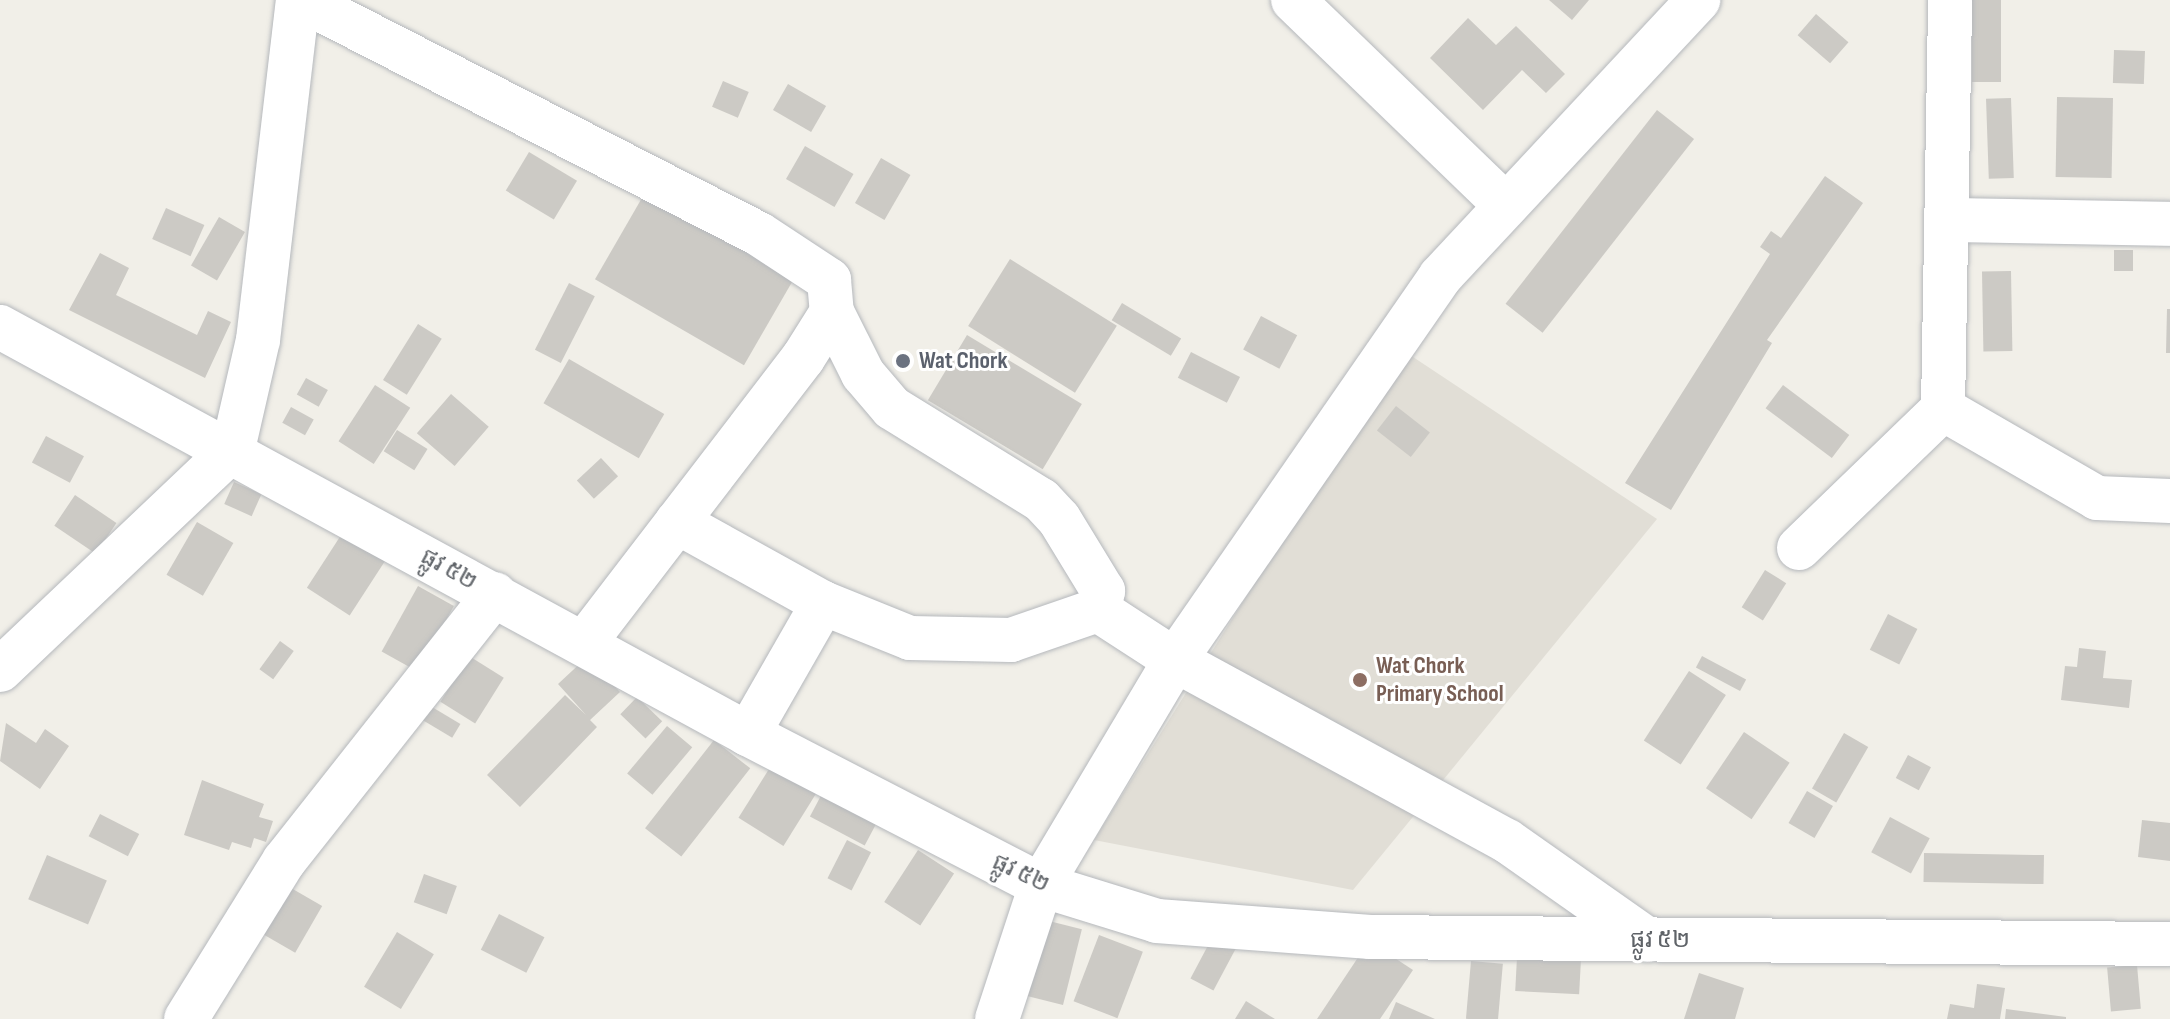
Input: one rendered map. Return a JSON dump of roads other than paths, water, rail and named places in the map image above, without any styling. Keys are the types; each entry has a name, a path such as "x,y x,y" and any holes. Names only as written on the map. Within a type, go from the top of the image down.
{"street":[{"path":"0,670 233,449 258,340 300,0 817,267 829,280 832,312 863,374 892,408 1041,500 1059,519 1103,591 1098,610"},
{"path":"1293,0 1506,206"},
{"path":"997,1019 1041,885 1175,660 1440,277 1698,0"},
{"path":"1799,548 1943,409 1950,0"},
{"path":"1947,220 2170,224"},
{"path":"584,643 832,312"},
{"name":"ផ្លូវ ៥២","path":"0,327 233,449 748,734 1041,885 1157,921 1241,932 1648,940 2170,944"},
{"path":"1943,409 2097,498 2170,501"},
{"path":"677,522 823,603 937,642 1011,640 1098,610"},
{"path":"186,1019 284,861 495,594"},
{"path":"748,734 823,603"},
{"path":"1098,610 1175,660 1507,841 1648,940"}],"place":[{"name":"Wat Chork","path":"903,361"},
{"name":"Wat Chork Primary School","path":"1360,680"}]}
